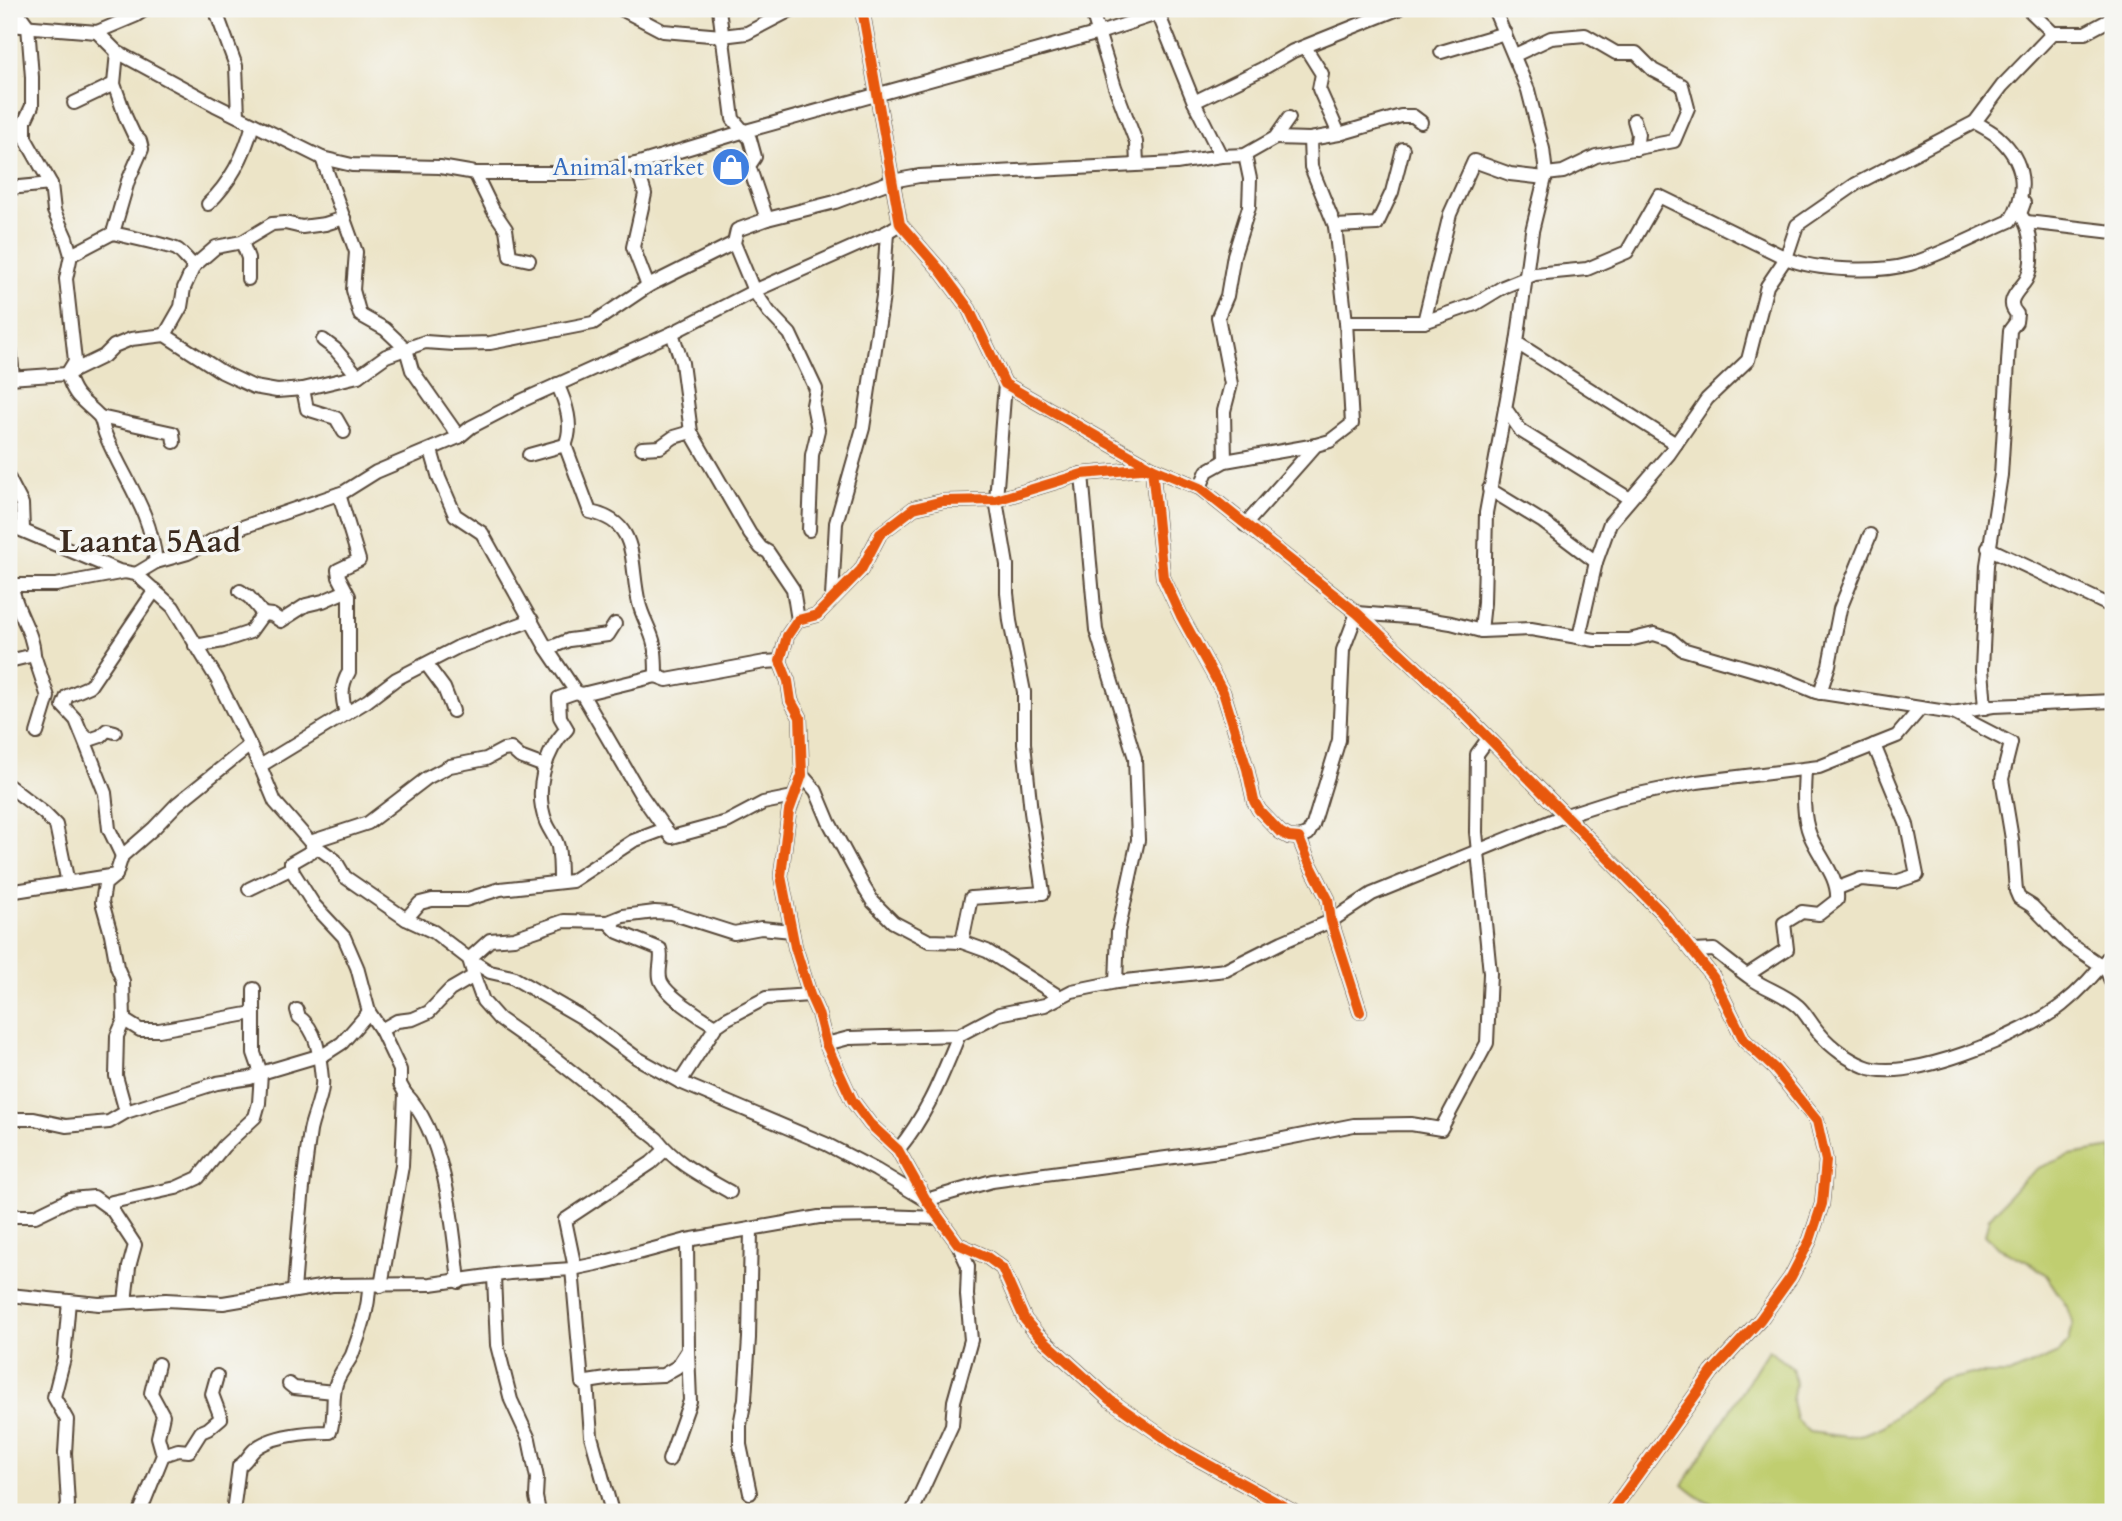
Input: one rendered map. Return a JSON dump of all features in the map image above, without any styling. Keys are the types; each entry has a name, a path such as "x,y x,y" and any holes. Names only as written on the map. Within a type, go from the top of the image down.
{"street":[{"path":"20,9 20,15 27,26 32,106 26,121 26,138 51,184 54,211 71,255 66,279 75,361 66,374"},
{"path":"9,25 97,32 146,9"},
{"path":"215,9 236,66 238,116"},
{"path":"621,9 663,31 722,36 747,33 793,9"},
{"path":"719,9 733,119 750,139 755,157 749,166 767,219"},
{"path":"862,9 900,224 969,309 1005,384 996,499 1007,565 1010,621 1024,692 1024,743 1043,893 971,898 962,942"},
{"path":"1091,9 1115,87 1136,142 1137,164"},
{"path":"97,32 117,51 322,158 352,165 440,167 475,173 583,173 636,164 1099,33 1172,9"},
{"path":"1195,102 1293,51 1398,9"},
{"path":"1481,631 1489,489 1517,343 1532,231 1546,176 1534,110 1515,55 1494,9"},
{"path":"2028,9 2053,33 2085,33 2113,18"},
{"path":"1158,13 1221,156"},
{"path":"1441,52 1505,33"},
{"path":"1579,636 1596,562 1610,523 1675,444 1707,399 1748,360 1767,286 1786,258 1797,225 1857,184 1975,122 2002,86 2053,33"},
{"path":"1424,322 1450,214 1474,161 1510,174 1546,176 1563,172 1596,156 1674,141 1688,108 1682,85 1653,70 1636,53 1616,53 1585,35 1551,38 1515,55"},
{"path":"1305,47 1322,74 1319,89 1339,134"},
{"path":"113,233 128,181 142,149 141,141 134,135 126,118 114,84 117,51"},
{"path":"74,103 114,84"},
{"path":"1275,138 1310,139 1339,134 1401,116 1412,116 1421,122"},
{"path":"809,530 812,455 818,430 813,405 816,389 790,334 769,312 754,290 734,243 737,230 767,219 835,202 892,181 919,176 1177,163 1245,155 1275,138 1289,118"},
{"path":"1634,120 1638,134 1636,149"},
{"path":"1975,122 1998,136 2014,156 2023,182 2025,200 2020,214 2026,222 2030,266 2012,302 2017,314 2016,322 2010,330 2001,475 1988,548 1982,669 1985,708"},
{"path":"208,204 223,190 246,148 253,124"},
{"path":"1200,488 1207,471 1225,461 1316,445 1329,441 1352,424 1346,321 1335,226 1311,167 1310,139"},
{"path":"1335,226 1377,224 1392,192 1403,149"},
{"path":"1225,461 1224,411 1230,384 1218,317 1227,296 1234,256 1249,207 1250,178 1245,155"},
{"path":"322,158 356,252 354,290 360,315 386,330 406,349 412,370 459,436"},
{"path":"636,164 645,194 633,247 648,286"},
{"path":"475,173 493,210 506,229 510,256 529,260"},
{"path":"1346,321 1424,322 1475,304 1503,287 1525,278 1556,271 1587,269 1626,252 1659,196 1802,265 1859,270 1909,264 2010,220 2020,205 2023,182"},
{"path":"9,188 51,184"},
{"path":"165,335 181,307 184,288 194,266 216,247 242,242 272,224 285,223 302,228 344,218"},
{"path":"2026,222 2113,232"},
{"path":"37,733 48,697 34,655 34,641 13,601 10,586 56,585 131,573 156,562 188,553 231,531 339,494 376,472 431,450 557,384 900,224"},
{"path":"832,597 836,523 863,428 883,296 887,232"},
{"path":"71,255 113,233 171,246 194,266"},
{"path":"242,242 248,258 248,279"},
{"path":"9,338 11,378 66,374 104,356 114,346 131,339 165,335 222,372 254,387 277,391 303,389 358,376 386,356 425,342 489,343 593,323 648,286 734,243"},
{"path":"671,333 682,363 691,432 750,534 761,548 768,552 793,589 798,620"},
{"path":"323,340 335,349 358,376"},
{"path":"1517,343 1675,444"},
{"path":"66,374 72,391 100,417 173,433 174,442"},
{"path":"557,384 564,398 570,435 565,446 590,512 608,516 620,526 628,543 635,570 638,600 654,643 656,676"},
{"path":"1005,384 1152,468 1200,488 1357,613 1457,706 1661,912 1713,977 1744,1040 1774,1069 1817,1121 1826,1161 1822,1204 1810,1240 1791,1277 1760,1320 1712,1372 1611,1512"},
{"path":"303,389 307,409 337,418 344,432"},
{"path":"1505,408 1521,431 1630,499"},
{"path":"100,417 105,435 149,525 156,562"},
{"path":"642,448 660,447 674,436 691,432"},
{"path":"1245,525 1316,445"},
{"path":"529,456 565,446"},
{"path":"431,450 439,478 455,515 482,533 547,649 579,693 641,795 672,837 727,822 763,803 793,797"},
{"path":"912,1512 952,1425 957,1391 971,1340 967,1295 968,1266 958,1244 926,1200 898,1150 870,1124 852,1100 826,1044 810,995 792,931 781,876 789,811 802,775 800,717 791,701 788,681 780,661 787,636 798,620 817,615 861,570 880,534 914,509 943,501 996,499 1082,474 1152,468"},
{"path":"1152,468 1163,577 1223,692 1254,801 1259,810 1289,837 1299,838 1308,834 1313,825 1339,740 1343,650 1357,613"},
{"path":"1082,474 1096,630 1135,758 1138,840 1118,932 1116,982"},
{"path":"9,479 22,504 23,529"},
{"path":"1489,489 1543,522 1596,562"},
{"path":"339,494 359,560 338,570 349,596 349,672 344,680 342,697 346,714"},
{"path":"9,525 131,573 173,607 217,679 275,802 314,845 335,860 345,877 406,919 434,932 490,972 512,977 581,1017 636,1058 680,1082 826,1144 926,1200 992,1181 1227,1150 1354,1125 1412,1124 1441,1129 1487,1043 1490,973 1477,853 1478,754 1488,739"},
{"path":"1821,693 1840,609 1870,535"},
{"path":"1988,548 2113,607"},
{"path":"122,856 109,830 105,793 76,720 63,706 67,696 90,686 155,590"},
{"path":"240,591 249,597 262,614 272,615 281,621 306,604 323,601 346,591"},
{"path":"1357,613 1420,618 1481,631 1531,629 1595,640 1629,640 1654,634 1670,639 1682,649 1782,678 1821,693 1953,713 1985,708 2113,701"},
{"path":"195,646 250,632 262,614"},
{"path":"260,766 367,701 396,679 458,647 532,620"},
{"path":"547,649 569,640 608,635 615,624"},
{"path":"9,661 34,655"},
{"path":"560,881 558,845 546,822 542,807 544,766 557,739 567,729 560,717 559,698 656,676 667,680 780,661"},
{"path":"426,665 444,688 453,711"},
{"path":"48,697 65,702"},
{"path":"826,1044 849,1038 959,1035 999,1014 1045,1005 1072,991 1116,982 1226,970 1331,921 1372,894 1566,815 1619,798 1697,782 1819,768 1897,736 1920,709"},
{"path":"1953,713 2011,743 2002,779 2012,839 2016,891 2020,898 2067,942 2103,965 2113,986"},
{"path":"81,732 89,740 101,736 107,730 115,732"},
{"path":"126,1112 116,1076 117,1036 124,1020 123,981 117,967 102,902 105,884 116,875 122,856 177,804 250,745"},
{"path":"1838,888 1861,879 1895,882 1917,874 1907,825 1874,745"},
{"path":"459,1282 445,1180 436,1149 415,1103 400,1084 400,1070 369,1012 357,967 344,937 314,905 290,863 314,845 368,823 427,778 450,766 486,759 511,749 520,757 544,766"},
{"path":"1747,975 1787,949 1784,923 1802,912 1819,914 1837,900 1838,888 1809,833 1804,801 1805,769"},
{"path":"802,775 816,791 829,822 866,889 893,922 929,941 962,942 987,951 1060,997"},
{"path":"9,786 56,825 68,883"},
{"path":"406,919 420,903 432,900 465,900 500,889 572,881 634,841 665,829"},
{"path":"1299,838 1328,899 1331,921 1360,1012"},
{"path":"249,889 292,868"},
{"path":"9,892 116,875"},
{"path":"469,959 490,940 514,938 564,921 608,922 623,916 655,912 671,913 734,933 761,928 792,931"},
{"path":"608,922 618,932 660,949 662,953 659,979 665,989 716,1026"},
{"path":"1693,951 1714,950 1747,975 1799,1006 1822,1036 1854,1061 1866,1067 1887,1071 1915,1068 1962,1054 2025,1027 2061,1006 2103,965 2113,951"},
{"path":"469,959 483,1001 499,1019 553,1057 657,1139 665,1150 684,1165 730,1192"},
{"path":"381,1030 397,1021 429,1012 450,990 474,976"},
{"path":"112,1210 112,1202 176,1188 198,1178 224,1146 255,1117 261,1073 254,1053 254,989"},
{"path":"680,1082 716,1026 766,998 810,995"},
{"path":"294,1291 300,1200 311,1126 323,1082 314,1035 306,1021 299,1017 297,1010"},
{"path":"9,1122 14,1119 34,1119 66,1126 109,1122 126,1112 217,1083 250,1078 326,1054 342,1043 369,1012"},
{"path":"124,1020 140,1030 159,1030 253,1013"},
{"path":"898,1150 922,1116 939,1085 959,1035"},
{"path":"233,1512 239,1466 255,1448 299,1432 330,1433 337,1380 351,1356 375,1286 402,1166 405,1093"},
{"path":"665,1150 651,1163 565,1220 574,1268 582,1383 620,1377 663,1375 677,1367 688,1350"},
{"path":"9,1216 35,1216 70,1199 94,1197 112,1210 135,1245 125,1302"},
{"path":"9,1295 99,1304 166,1300 223,1303 332,1285 459,1282 510,1273 574,1268 601,1264 687,1240 819,1217 938,1218"},
{"path":"750,1493 740,1445 740,1424 750,1338 751,1229"},
{"path":"669,1460 690,1401 687,1240"},
{"path":"958,1244 987,1257 1002,1268 1025,1320 1110,1400 1180,1449 1294,1512"},
{"path":"494,1277 499,1358 516,1414 529,1439 537,1478 539,1512"},
{"path":"65,1512 68,1506 65,1453 67,1420 54,1397 64,1358 69,1301"},
{"path":"140,1512 163,1455 158,1437 163,1415 151,1393 158,1364"},
{"path":"163,1455 178,1450 189,1451 201,1432 221,1418 212,1394 217,1376"},
{"path":"587,1382 590,1436 612,1512"},
{"path":"289,1384 294,1388 334,1392"}],"green space":[{"path":"2113,1148 2113,1512 1798,1512 1773,1505 1726,1508 1706,1501 1683,1485 1768,1350 1792,1367 1795,1384 1792,1401 1796,1419 1809,1432 1848,1437 1883,1426 1938,1382 1972,1374 2009,1374 2058,1353 2069,1341 2073,1324 2067,1307 2046,1275 2032,1264 1999,1248 1985,1235 1989,1218 2024,1179 2038,1168 2070,1155"}],"cycle path":[{"path":"862,9 900,224 969,309 1005,384 1152,468 1200,488 1357,613 1457,706 1661,912 1713,977 1744,1040 1775,1069 1817,1121 1826,1161 1822,1204 1810,1240 1791,1277 1760,1320 1712,1372 1611,1512"},
{"path":"1294,1512 1180,1449 1110,1400 1037,1334 1025,1320 1002,1268 987,1257 958,1244 926,1200 898,1150 870,1124 852,1100 826,1044 810,995 795,947 781,876 789,811 802,775 800,717 791,701 788,681 780,661 787,636 798,620 817,615 861,570 880,534 914,508 943,501 996,500 1082,474 1152,468 1163,577 1223,692 1254,801 1280,832 1299,838 1328,899 1331,921 1360,1012"}],"place":[{"name":"Animal market","path":"731,167"}],"district":[{"name":"Laanta 5Aad","path":"150,542"}]}
